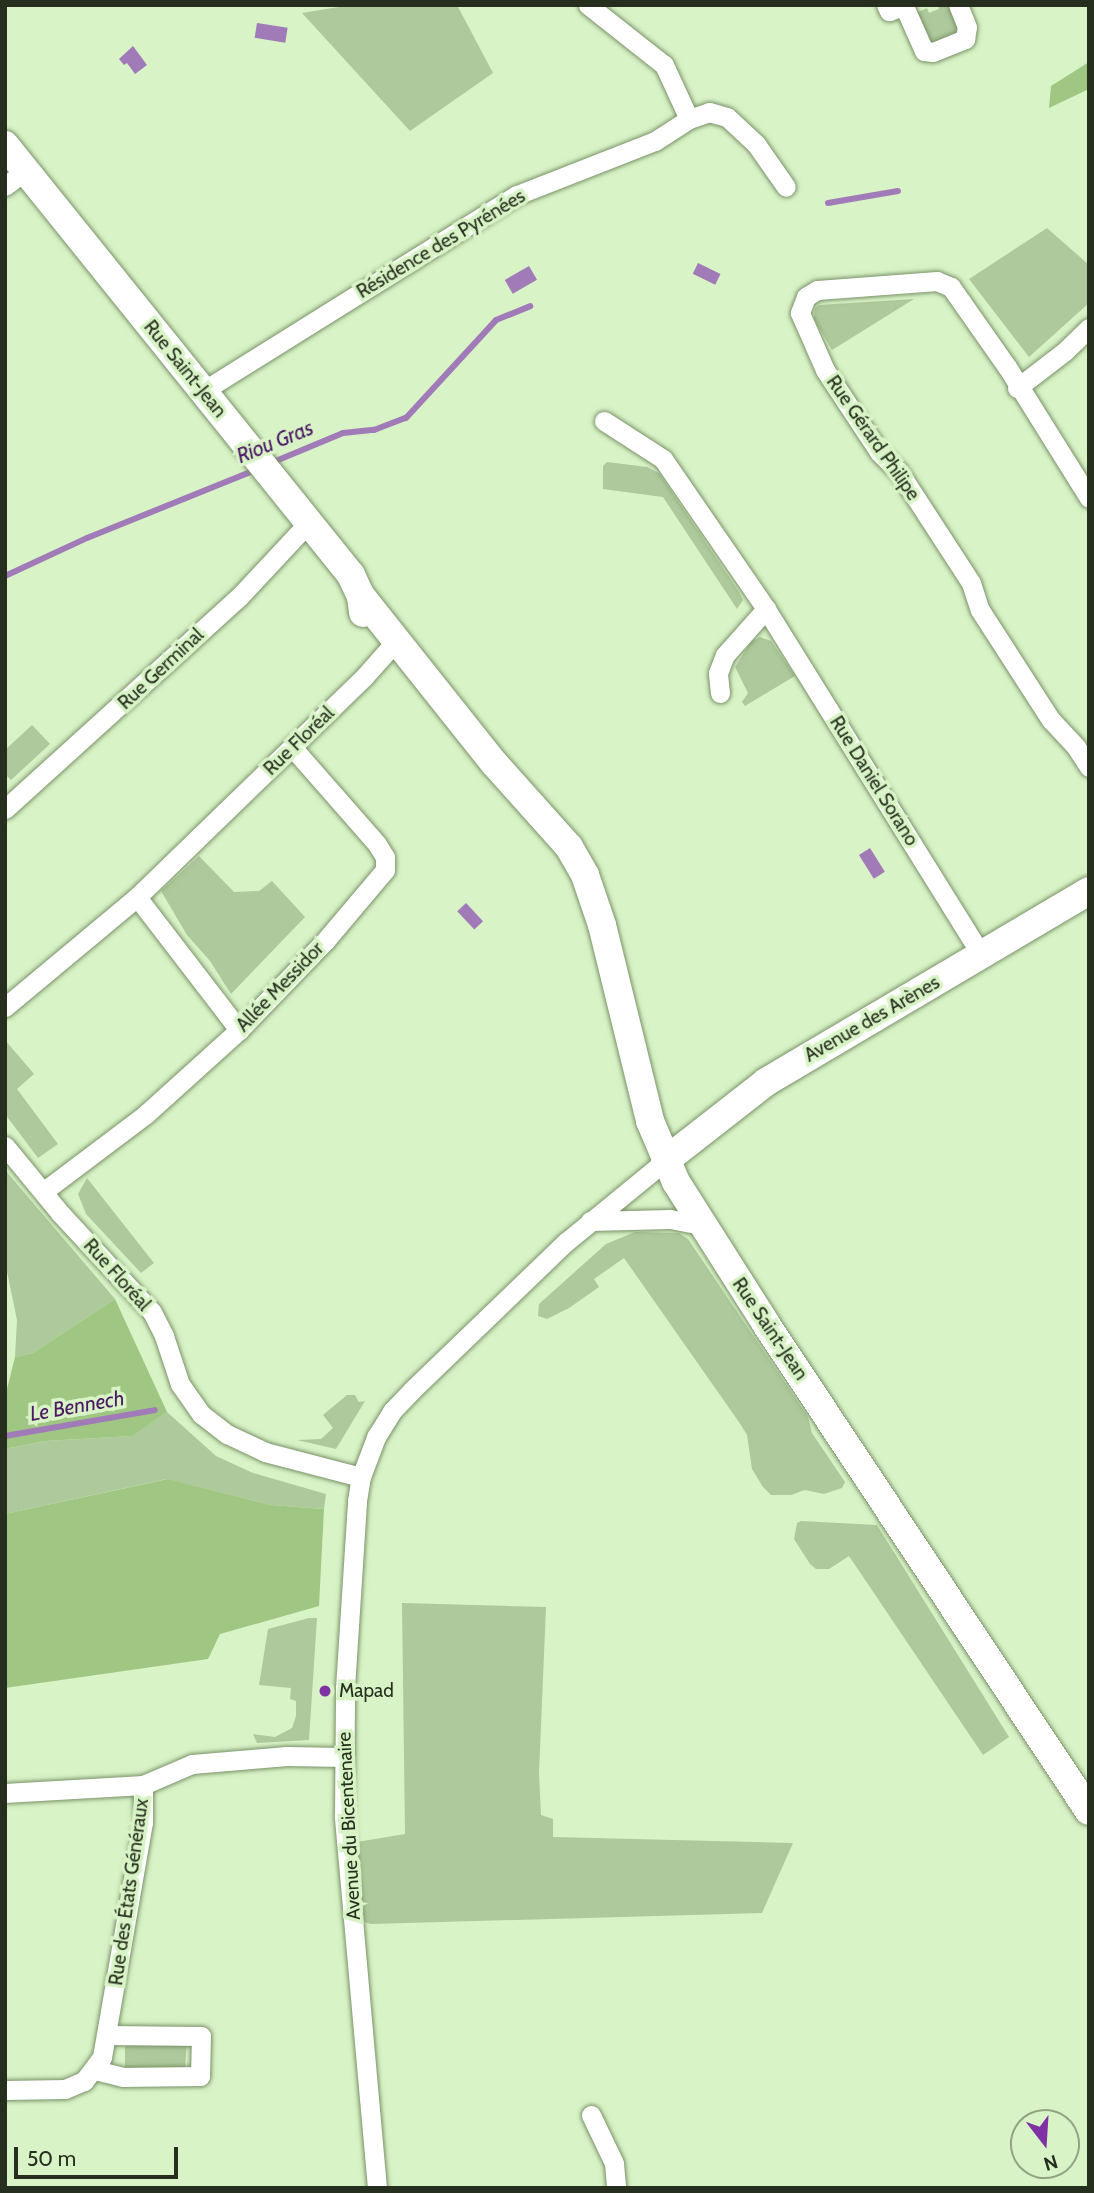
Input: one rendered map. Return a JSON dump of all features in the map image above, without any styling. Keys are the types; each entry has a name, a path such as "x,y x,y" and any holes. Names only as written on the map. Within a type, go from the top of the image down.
{"street":[{"path":"588,5 664,65 689,119"},
{"path":"886,5 889,11 904,5 924,51 933,52 965,39 967,27 958,5"},
{"name":"Résidence des Pyrénées","path":"203,391 517,195 655,141 689,119 709,112 727,117 756,144 786,187"},
{"name":"Rue Saint-Jean","path":"5,145 15,179 203,391 351,575 361,596 363,617 569,847 591,891 650,1121 665,1161 702,1225 1089,1811"},
{"name":"Rue Gérard Philipe","path":"1089,498 1017,388 1000,356 951,287 937,281 817,290 806,297 800,313 825,370 879,452 899,472 971,583 980,610 1051,720 1076,747 1089,767"},
{"path":"1017,388 1064,352 1089,328"},
{"name":"Rue Daniel Sorano","path":"604,421 663,459 766,609 981,954"},
{"name":"Rue Germinal","path":"5,810 239,597 309,522"},
{"path":"720,693 718,673 725,655 766,609"},
{"name":"Rue Floréal","path":"5,1007 137,897 293,748 390,647"},
{"name":"Allée Messidor","path":"44,1191 146,1114 239,1030 325,941 385,870 386,857 377,844 293,748"},
{"name":"Avenue des Arènes","path":"665,1161 765,1082 1089,891"},
{"path":"137,897 239,1030"},
{"name":"Rue Floréal","path":"5,1146 60,1213 152,1312 164,1335 180,1384 201,1414 227,1434 265,1452 361,1477"},
{"name":"Avenue du Bicentenaire","path":"377,2188 348,1874 343,1756 355,1531 361,1477 376,1437 392,1411 590,1221 665,1161"},
{"path":"590,1221 670,1219 702,1225"},
{"name":"Rue des États Généraux","path":"95,2070 108,2035 143,1822 143,1784 192,1763 287,1756 343,1756"},
{"path":"5,1793 143,1784"},
{"path":"5,2090 65,2090 84,2081 95,2070 123,2077 201,2076 201,2036 108,2035"},
{"path":"592,2115 614,2164 616,2188"}],"green space":[{"path":"351,5 457,5 493,73 410,131 302,13"},
{"path":"938,5 950,5 959,24 954,36 939,43 927,40 916,13 927,8 929,13 939,9"},
{"path":"1089,62 1089,89 1049,108 1051,86"},
{"path":"1047,228 1089,265 1089,303 1029,357 969,279"},
{"path":"914,299 832,350 814,319 815,308 819,305"},
{"path":"607,462 647,467 659,473 739,592 743,600 737,609 663,497 603,489 603,466"},
{"path":"760,637 771,641 795,676 745,706 742,702 748,693 735,667 751,642"},
{"path":"32,725 50,744 11,780 5,774 5,750"},
{"path":"199,856 234,892 259,891 272,881 305,917 231,994 210,961 187,935 161,891"},
{"path":"5,1040 34,1074 17,1089 58,1144 38,1158 5,1114"},
{"path":"5,1170 115,1299 33,1353 15,1357 17,1320 5,1262"},
{"path":"87,1178 154,1263 141,1273 86,1214 78,1194"},
{"path":"635,1232 679,1233 688,1239 808,1417 812,1433 845,1482 842,1488 824,1494 805,1490 791,1495 771,1495 763,1487 752,1469 747,1435 741,1425 624,1258 594,1279 599,1287 569,1308 547,1319 538,1316 539,1304 606,1244"},
{"path":"115,1299 167,1412 132,1436 45,1441 5,1449 5,1397 15,1357 33,1353"},
{"path":"347,1395 355,1395 359,1402 365,1401 336,1449 297,1440 321,1439 333,1428 323,1415"},
{"path":"167,1412 216,1456 253,1473 326,1494 324,1509 271,1505 167,1479 5,1514 5,1449 45,1441 131,1436"},
{"path":"168,1479 271,1505 324,1509 319,1606 220,1634 208,1659 5,1688 5,1514"},
{"path":"797,1523 877,1525 1009,1737 983,1755 849,1556 829,1569 816,1569 810,1564 794,1539"},
{"path":"402,1603 546,1607 539,1773 541,1815 553,1819 553,1837 793,1843 762,1913 371,1924 364,1922 357,1842 405,1834"},
{"path":"317,1618 309,1740 257,1743 253,1734 275,1737 292,1728 296,1716 296,1701 290,1699 291,1688 259,1685 268,1629"},
{"path":"187,2043 185,2067 125,2067 125,2046"}],"shaded area":[{"path":"257,23 288,28 285,43 255,38"},
{"path":"133,46 147,65 135,74 127,63 124,65 119,59"},
{"path":"698,263 720,274 715,285 693,274"},
{"path":"529,266 537,280 513,294 505,280"},
{"path":"870,848 885,872 874,879 859,855"},
{"path":"466,903 483,921 474,929 457,911"}],"waterway":[{"name":"Riou Gras","path":"828,203 898,191"},
{"name":"Riou Gras","path":"271,463 343,433 374,430 406,418 496,320 530,306"},
{"name":"Riou Gras","path":"5,576 87,538 258,469"},
{"name":"Le Bennech","path":"5,1436 155,1410"}],"place":[{"name":"Mapad","path":"325,1691"}]}
